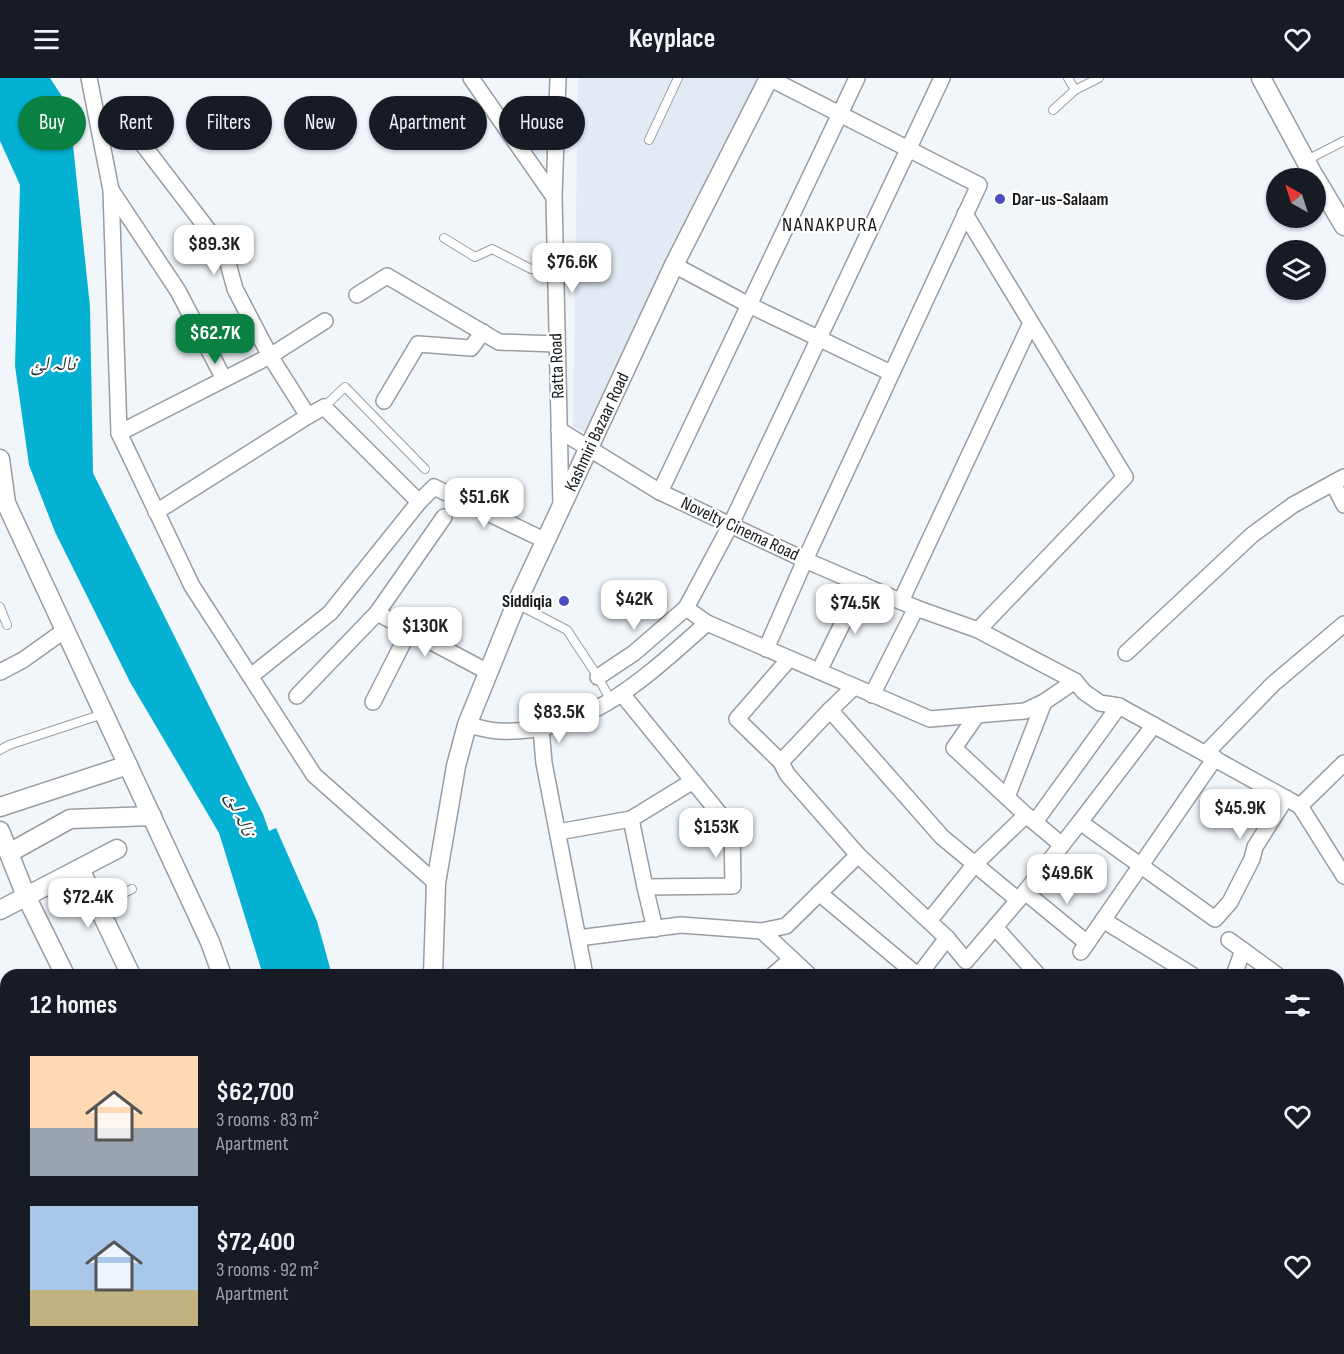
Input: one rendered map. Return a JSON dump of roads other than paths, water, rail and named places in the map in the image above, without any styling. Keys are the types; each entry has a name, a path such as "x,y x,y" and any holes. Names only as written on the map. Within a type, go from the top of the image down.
{"street":[{"path":"89,78 111,190 119,433 192,586 314,774 436,883"},
{"path":"471,78 554,197"},
{"name":"Ratta Road","path":"558,78 554,197 561,510"},
{"path":"766,649 979,185 769,78"},
{"name":"Kashmiri Bazaar Road","path":"433,969 436,883 456,766 467,725 516,604 589,447 674,265 769,78"},
{"path":"660,492 857,78"},
{"path":"598,677 634,653 686,608 731,524 942,78"},
{"path":"1264,79 1309,168"},
{"path":"147,150 225,252 235,289 270,356 308,416"},
{"path":"111,190 178,291 224,379"},
{"path":"1326,197 1344,226"},
{"path":"965,214 1125,477 978,630"},
{"path":"674,265 749,305 891,374"},
{"path":"357,295 387,276 499,342 556,344"},
{"path":"119,433 270,356 325,321"},
{"path":"901,602 1031,322"},
{"path":"384,401 418,344 471,348 483,333"},
{"path":"156,512 324,407 419,502"},
{"name":"Novelty Cinema Road","path":"559,430 660,492 901,602 978,630 1075,681 1084,692 1100,703 1119,706 1286,798 1300,806 1344,875"},
{"path":"0,459 6,502 210,942 220,969"},
{"path":"1126,653 1252,535 1293,505 1339,480 1344,505"},
{"path":"251,676 330,613 419,502 434,487 546,541"},
{"path":"297,696 378,613 444,517"},
{"path":"819,671 862,584"},
{"path":"686,608 707,623 930,719 1025,711 1044,702 1075,681"},
{"path":"873,695 916,608"},
{"path":"378,613 488,672"},
{"path":"467,725 498,731 540,729 591,712 645,679 707,623"},
{"path":"830,710 942,837 975,864 1022,896 1084,948 1141,865 1210,756 1273,684 1344,624"},
{"path":"0,672 23,660 65,630"},
{"path":"373,702 409,631"},
{"path":"789,659 737,719 781,762 787,774 858,855 947,938 966,961 1022,896 1154,725"},
{"path":"781,762 854,687"},
{"path":"617,697 693,781 732,829 733,886 645,887"},
{"path":"1007,797 1044,702"},
{"path":"929,921 975,864 1030,819 1119,706"},
{"path":"977,715 954,747 1030,819 1062,845"},
{"path":"540,729 544,763 584,969"},
{"path":"1300,806 1344,763"},
{"path":"0,807 128,765"},
{"path":"558,832 631,819 693,781"},
{"path":"1080,822 1215,919 1230,902 1252,859 1255,846 1286,798"},
{"path":"9,853 70,819 152,816"},
{"path":"631,819 655,929"},
{"path":"0,831 26,896 62,969"},
{"path":"0,910 117,849"},
{"path":"578,938 681,926 762,931 786,926 858,855"},
{"path":"80,869 98,906 136,969"},
{"path":"819,893 911,969"},
{"path":"1103,920 1182,969"},
{"path":"994,927 1032,969"},
{"path":"762,931 803,969"},
{"path":"923,969 947,938"},
{"path":"1228,940 1269,969"},
{"path":"1236,969 1243,950"},
{"path":"780,969 792,959"}],"lane":[{"path":"649,140 678,78"},
{"path":"1068,78 1075,90"},
{"path":"1053,110 1075,90 1098,78"},
{"path":"1305,161 1344,141"},
{"path":"444,238 474,257 492,249 531,269 555,269"},
{"path":"324,407 345,387 425,469"},
{"path":"516,604 567,630 598,677 617,697"},
{"path":"0,608 7,625"},
{"path":"0,750 104,714"},
{"path":"98,906 132,889"}],"water":[{"name":"نالہ لئ","path":"0,78 50,78 62,96 18,96 18,150 74,150 90,307 93,473 263,814 269,831 276,828 317,921 330,969 261,969 219,833 130,682 55,532 29,465 15,366 20,185 0,141"}],"place":[{"name":"Dar-us-Salaam","path":"1000,199"},
{"name":"Siddiqia","path":"564,601"}],"district":[{"name":"NANAKPURA","path":"830,225"}]}
